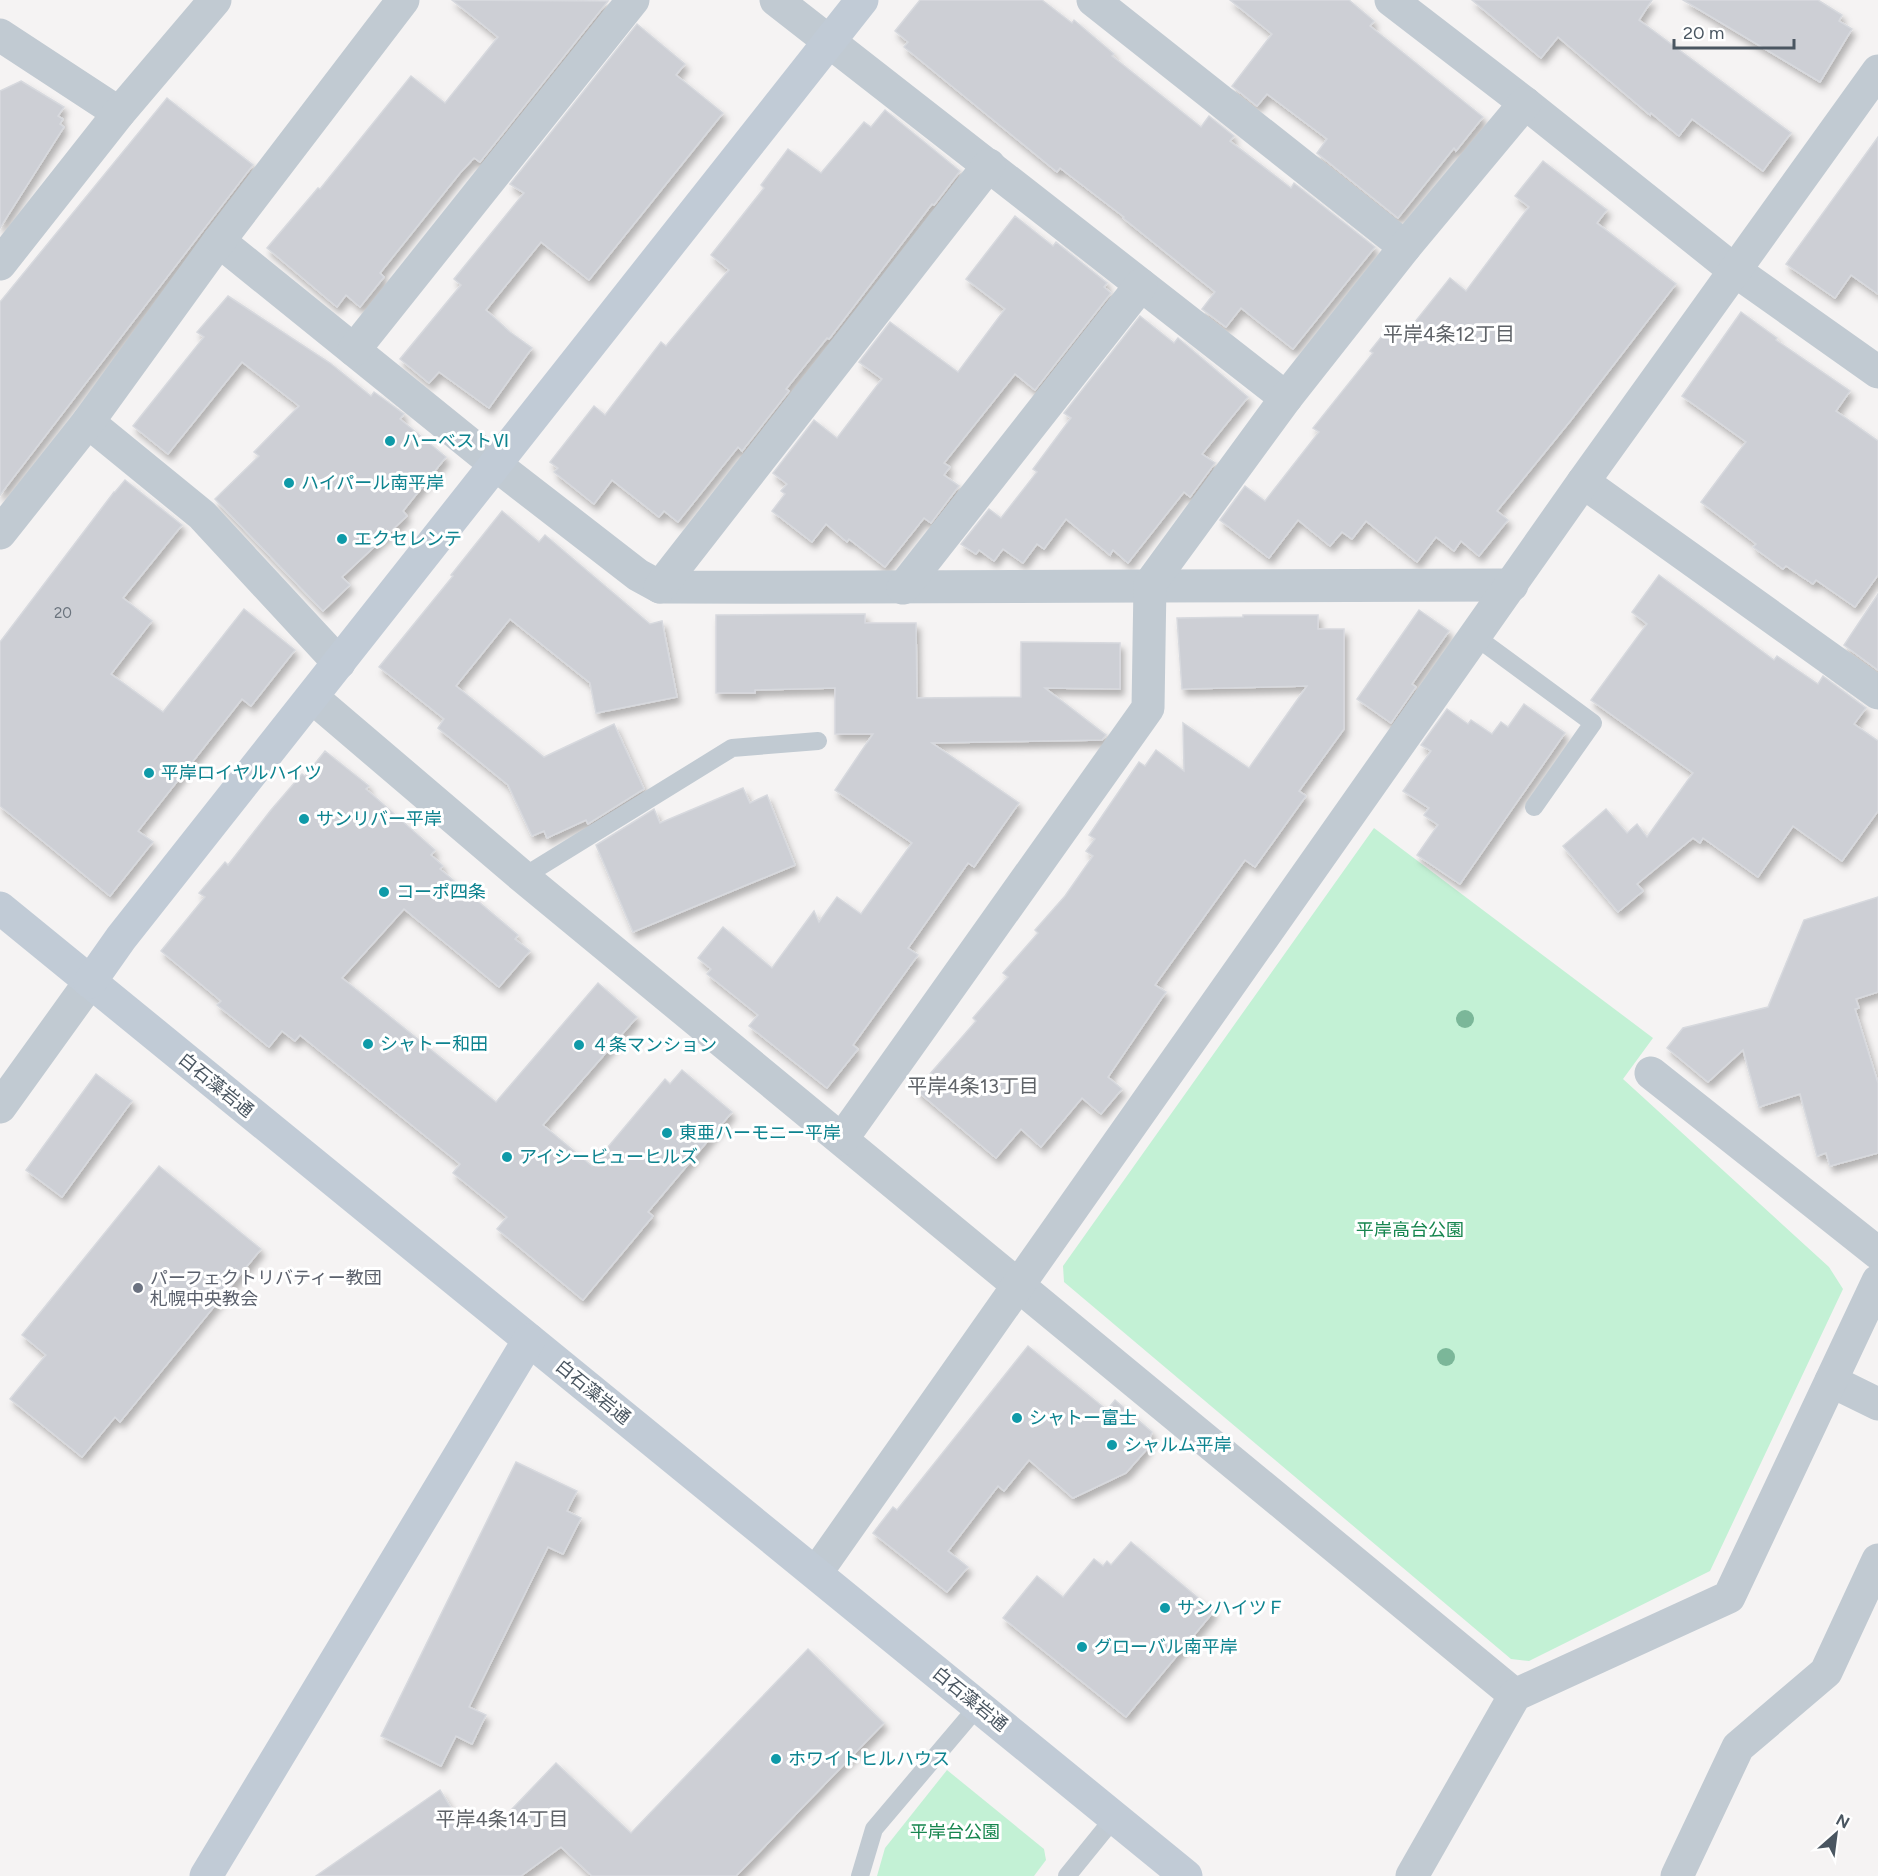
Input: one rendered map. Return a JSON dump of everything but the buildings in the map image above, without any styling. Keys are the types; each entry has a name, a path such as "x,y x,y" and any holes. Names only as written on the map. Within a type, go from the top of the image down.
{"street":[{"path":"0,264 119,112 214,0"},
{"path":"0,533 88,422 219,242 403,0"},
{"path":"354,350 633,0"},
{"path":"776,0 1286,398"},
{"path":"0,1107 121,938 313,698 861,0"},
{"path":"1093,0 1405,247"},
{"path":"1391,0 1525,103 1734,270 1878,372"},
{"path":"0,35 119,112"},
{"path":"816,1573 1583,482 1878,71"},
{"path":"842,1139 1148,708 1150,584 1286,398 1405,247 1525,103"},
{"path":"660,587 989,165"},
{"path":"219,242 496,465 638,575 660,587 903,588 1150,584 1512,585"},
{"path":"903,588 1141,285"},
{"path":"88,422 202,514 339,663"},
{"path":"1583,482 1878,693"},
{"path":"313,698 523,877 1515,1695"},
{"name":"白石藻岩通","path":"0,908 1186,1876"},
{"path":"1651,1073 1873,1238"},
{"path":"1412,1876 1515,1695 1729,1597 1878,1281"},
{"path":"206,1876 529,1340"},
{"path":"1831,1381 1878,1404"},
{"path":"1677,1876 1738,1747 1826,1672 1878,1560"}],"lane":[{"path":"1476,637 1593,723 1534,807"},
{"path":"523,877 732,748 818,741"},
{"path":"860,1876 874,1829 979,1705"},
{"path":"1067,1876 1114,1818"}],"green space":[{"name":"平岸高台公園","path":"1374,828 1653,1038 1623,1079 1829,1267 1843,1289 1710,1571 1529,1661 1511,1659 1064,1282 1063,1266"},
{"name":"平岸台公園","path":"947,1770 1044,1849 1046,1860 1034,1876 877,1876 885,1848"}],"place":[{"name":"ハーベストⅥ","path":"390,441"},
{"name":"ハイパール南平岸","path":"289,483"},
{"name":"エクセレンテ","path":"342,539"},
{"name":"平岸ロイヤルハイツ","path":"149,773"},
{"name":"サンリバー平岸","path":"304,819"},
{"name":"コーポ四条","path":"384,892"},
{"name":"シャトー和田","path":"368,1044"},
{"name":"４条マンション","path":"579,1045"},
{"name":"東亜ハーモニー平岸","path":"667,1133"},
{"name":"アイシービューヒルズ","path":"507,1157"},
{"name":"パーフェクトリバティー教団 札幌中央教会","path":"138,1288"},
{"name":"シャトー富士","path":"1017,1418"},
{"name":"シャルム平岸","path":"1112,1445"},
{"name":"サンハイツＦ","path":"1165,1608"},
{"name":"グローバル南平岸","path":"1082,1647"},
{"name":"ホワイトヒルハウス","path":"776,1759"}],"district":[{"name":"平岸4条12丁目","path":"1449,334"},
{"name":"平岸4条13丁目","path":"973,1086"},
{"name":"平岸4条14丁目","path":"502,1819"}]}
